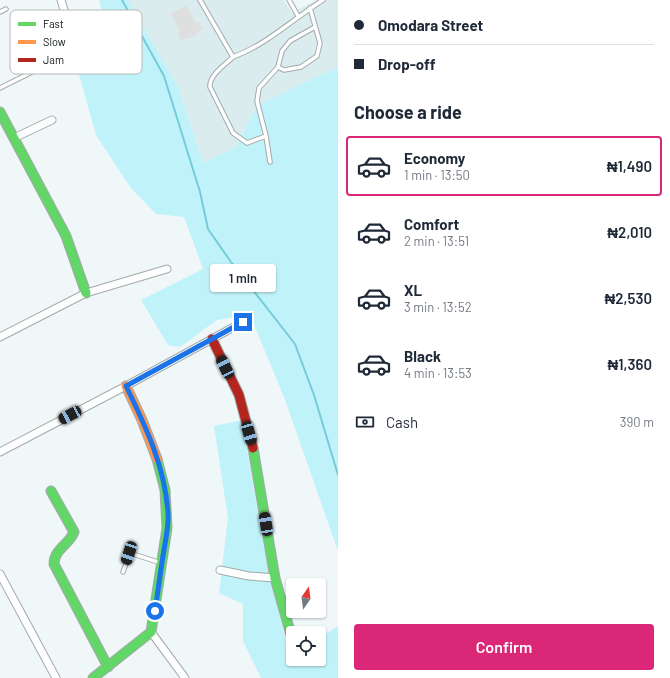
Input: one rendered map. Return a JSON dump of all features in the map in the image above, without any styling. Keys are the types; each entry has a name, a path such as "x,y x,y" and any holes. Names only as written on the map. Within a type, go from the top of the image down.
{"street":[{"path":"61,0 64,10"},
{"path":"0,112 66,236 86,293"},
{"path":"14,138 52,120"},
{"path":"1,335 86,293 167,269"},
{"path":"0,452 126,386 243,322"},
{"path":"212,339 238,395 253,446 275,578 288,626"},
{"path":"93,678 151,632 168,521 164,482 157,455 151,438 126,386"},
{"path":"52,490 74,532 70,541 55,553 54,564 108,667"},
{"path":"220,570 249,576 275,578"},
{"path":"0,574 56,678"},
{"path":"151,632 185,678"}],"lane":[{"path":"200,0 233,57"},
{"path":"289,0 298,16"},
{"path":"266,136 247,143 233,133 210,87 210,80 233,57 243,54 284,28 298,16 323,0"},
{"path":"278,67 284,70 301,67 317,56 320,43 310,8"},
{"path":"0,12 6,9"},
{"path":"270,162 266,136 257,101 259,88 278,67 282,51 290,41 315,27"},
{"path":"0,88 28,74"},
{"path":"123,572 130,552 162,563"}],"shaded area":[{"path":"99,0 128,0 134,10 101,10"},
{"path":"128,0 284,0 292,13 316,0 338,0 338,67 257,105 236,147 203,163 178,87 142,24 142,10 134,10"},
{"path":"142,24 178,87 203,163 236,147 257,105 338,67 338,551 284,397 250,315 217,320 180,347 168,345 141,300 203,269 184,217 156,214 130,187 96,135 79,74 142,74"},
{"path":"242,420 261,530 286,643 286,666 326,666 326,634 338,626 338,678 261,678 243,641 243,604 219,593 228,518 214,426"}],"building":[{"path":"186,5 196,23 199,22 203,29 188,39 187,38 181,41 177,34 180,32 170,14"}],"waterway":[{"path":"122,0 128,10"},
{"path":"142,36 164,76 200,192 208,229 231,262 295,344 314,395 338,475"}],"traffic: fast":[{"path":"0,112 66,236 86,293"},
{"path":"253,448 275,578 288,626"},
{"path":"93,678 151,632 167,528 165,490 157,459"},
{"path":"51,491 74,532 56,554 54,564 108,667"}],"traffic: slow":[{"path":"126,386 142,420 157,459"}],"traffic: jam":[{"path":"212,339 239,395 253,448"}],"route":[{"path":"155,611 168,514 164,482 151,438 126,386 243,322"}]}
